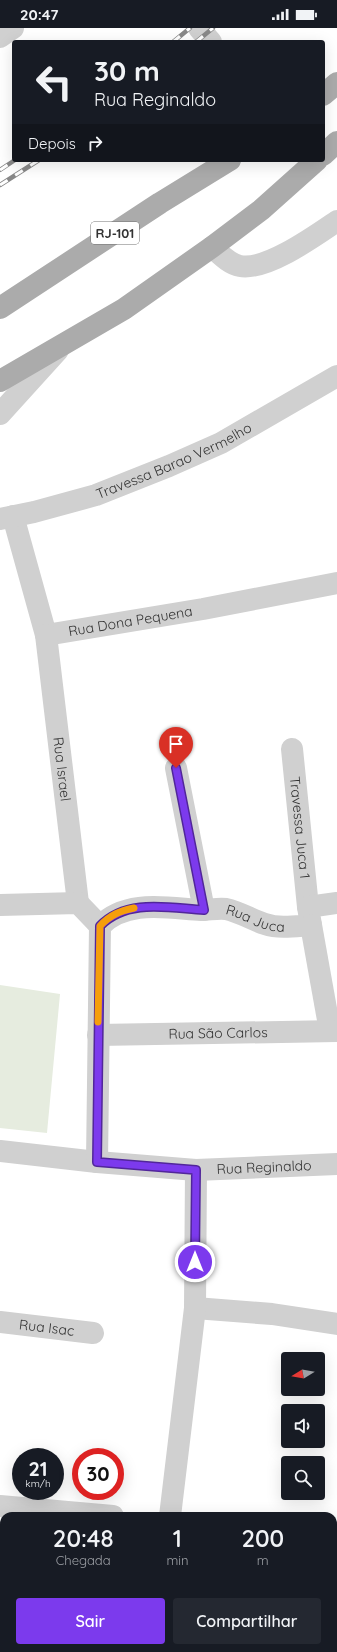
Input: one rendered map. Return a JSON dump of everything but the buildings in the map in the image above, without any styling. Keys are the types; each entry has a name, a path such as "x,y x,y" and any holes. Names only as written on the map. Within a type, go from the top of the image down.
{"main road":[{"path":"325,93 337,83"},
{"path":"325,153 337,142"},
{"name":"RJ-101","path":"0,308 160,203 227,162"},
{"path":"0,381 67,340 124,309 212,247 261,210 315,162"}],"street":[{"path":"0,37 13,28"},
{"path":"199,28 209,40"},
{"path":"212,247 230,262 240,266 255,266 276,257 337,221"},
{"path":"0,414 67,340"},
{"name":"Travessa Barao Vermelho","path":"7,518 96,495 169,466 221,443 337,376"},
{"path":"7,518 46,635"},
{"name":"Rua Dona Pequena","path":"46,635 203,609 337,583"},
{"name":"Rua Israel","path":"46,635 78,903"},
{"name":"Travessa Juca 1","path":"292,749 309,916 333,1031"},
{"path":"176,768 204,910"},
{"path":"0,905 78,903 100,926 97,1162"},
{"name":"Rua Juca","path":"100,926 108,918 121,911 153,906 204,910 223,909 237,912 265,924 276,926 309,916 337,903"},
{"name":"Rua São Carlos","path":"98,1035 333,1031"},
{"name":"Rua Reginaldo","path":"0,1151 97,1162 196,1170 337,1164"},
{"path":"170,1512 195,1308 196,1170"},
{"path":"195,1308 272,1314 337,1324"},
{"name":"Rua Isac","path":"0,1322 93,1333"},
{"path":"0,1506 68,1512"}],"shaded area":[{"path":"0,985 60,994 47,1133 0,1128"}],"railway":[{"path":"175,40 190,28"},
{"path":"198,40 213,28"},
{"path":"0,170 12,162"},
{"path":"0,185 36,162"}],"slow traffic":[{"path":"98,1022 100,926 108,918 121,911 134,908"}],"route":[{"path":"176,768 204,910 153,906 135,908 121,911 108,918 100,926 97,1162 196,1170 195,1262"}]}
